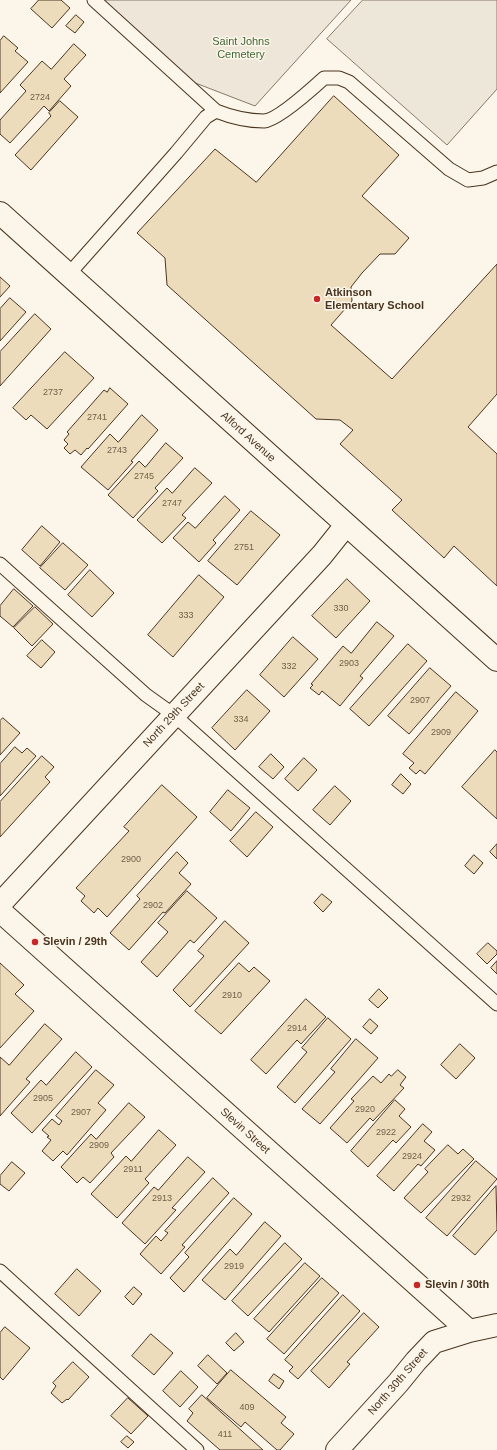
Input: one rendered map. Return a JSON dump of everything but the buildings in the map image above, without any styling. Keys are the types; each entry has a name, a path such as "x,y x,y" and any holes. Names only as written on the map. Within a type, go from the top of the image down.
{"street":[{"name":"Alford Avenue","path":"0,213 497,660"},
{"name":"North 29th Street","path":"0,904 322,555 346,525"},
{"name":"Slevin Street","path":"0,911 469,1331"},
{"path":"469,1331 497,1325"},
{"name":"North 30th Street","path":"337,1450 434,1342 469,1331"}],"lane":[{"path":"94,0 216,111 232,117 266,121 288,109 324,78 339,78 349,82 449,169 468,180 483,178 497,172"},
{"path":"68,275 206,117 216,111"},
{"path":"0,564 146,695 174,715 497,1004"},
{"path":"0,1271 197,1450"}],"green space":[{"name":"Saint Johns Cemetery","path":"98,0 351,0 255,106 185,79"}],"shaded area":[{"path":"363,0 497,0 497,89 447,145 327,39"}],"place":[{"name":"Atkinson Elementary School","path":"317,299"},
{"name":"Slevin / 29th","path":"35,942"},
{"name":"Slevin / 30th","path":"417,1285"}]}
